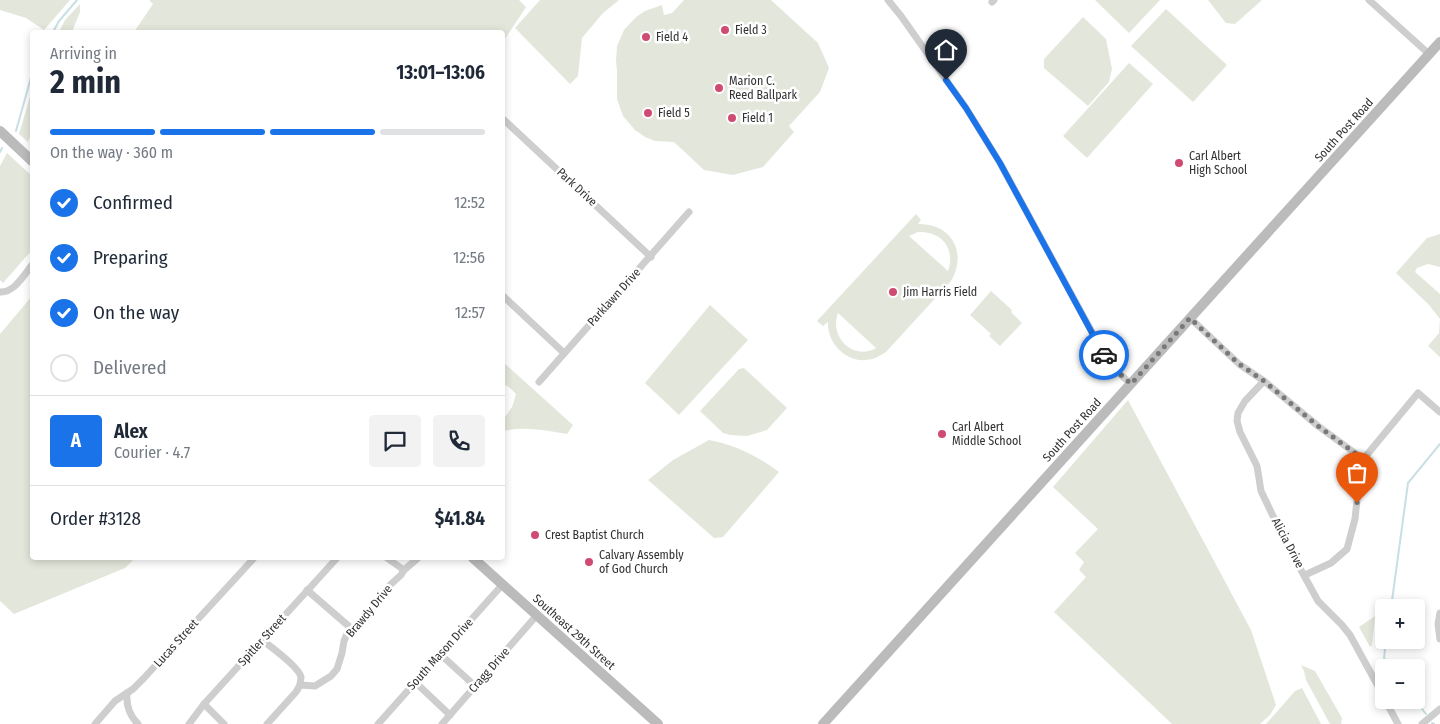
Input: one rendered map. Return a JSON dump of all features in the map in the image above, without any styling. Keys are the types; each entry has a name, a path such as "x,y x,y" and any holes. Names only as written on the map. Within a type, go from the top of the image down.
{"main road":[{"name":"South Post Road","path":"823,724 1440,42"},
{"path":"0,131 30,159"},
{"name":"Southeast 29th Street","path":"475,560 658,724"}],"street":[{"path":"888,0 982,132 1105,356 1111,366 1131,384"},
{"path":"1369,0 1429,54"},
{"name":"Park Drive","path":"505,121 651,257"},
{"name":"Parklawn Drive","path":"539,382 689,212"},
{"path":"0,292 7,292 12,288 30,267"},
{"path":"505,298 564,353"},
{"path":"1190,318 1239,364 1264,381 1318,426 1363,459"},
{"name":"Alicia Drive","path":"1264,381 1245,401 1238,413 1237,421 1240,432 1257,466 1261,491 1318,602 1342,624 1350,635 1375,682"},
{"path":"1305,576 1331,563 1347,549 1355,519 1363,459 1418,393 1440,412"},
{"name":"Lucas Street","path":"95,724 115,701 144,678 252,560"},
{"name":"Spitler Street","path":"189,724 204,704 335,560"},
{"path":"390,560 404,570"},
{"name":"Brawdy Drive","path":"300,685 315,686 331,676 337,669 344,641 352,628 367,614 404,570 416,560"},
{"name":"South Mason Drive","path":"378,724 503,584"},
{"path":"307,590 352,628"},
{"path":"1440,613 1438,624 1440,639"},
{"name":"Cragg Drive","path":"442,724 537,615"},
{"path":"262,640 288,661 301,677 300,685 296,692 267,724"},
{"path":"440,654 475,686"},
{"path":"415,682 450,715"},
{"path":"127,693 128,708 132,718 138,724"},
{"path":"204,704 224,724"},
{"name":"Alicia Drive","path":"1390,709 1398,724"},
{"path":"1422,724 1440,709"}],"shaded area":[{"path":"0,0 70,0 44,30 26,18 0,10"},
{"path":"149,0 519,0 526,7 505,39 505,30 135,30 153,4"},
{"path":"540,0 619,0 603,13 582,38 578,76 570,84 515,28"},
{"name":"Marion C. Reed Ballpark","path":"684,0 771,0 818,43 829,68 820,92 789,126 794,132 763,167 733,175 704,170 674,142 655,141 645,137 635,130 623,116 617,99 616,61 617,46 624,30 636,17 645,11 662,5 664,15 672,13"},
{"path":"1095,0 1160,0 1129,33"},
{"path":"1208,0 1262,0 1235,24 1226,23"},
{"path":"80,4 80,12 73,30 60,30 65,20"},
{"path":"1166,9 1227,65 1193,102 1131,46"},
{"path":"1083,17 1106,39 1112,69 1109,82 1088,106 1044,68 1044,59"},
{"path":"1129,63 1153,84 1087,158 1063,136"},
{"path":"30,97 30,136 28,142 19,134"},
{"path":"7,153 30,174 30,252 3,283 0,280 0,166"},
{"name":"Jim Harris Field","path":"916,214 921,220 918,224 939,228 953,241 957,250 958,260 951,281 886,352 876,358 857,360 849,357 836,346 829,331 828,322 823,326 817,321","holes":["918,232 934,234 945,243 950,255 948,271 909,236","838,313 876,348 859,351 851,349 845,344 837,330"]},
{"path":"1440,234 1440,267 1428,264 1417,268 1415,272 1440,294 1440,319 1429,305 1396,273 1427,238"},
{"path":"991,291 1012,310 1011,312 1022,323 1000,346 989,336 991,334 970,315"},
{"path":"30,298 30,560 133,560 125,568 14,614 0,601 0,334"},
{"path":"710,305 748,340 679,415 645,383"},
{"path":"1440,319 1440,357 1428,346 1439,333"},
{"path":"505,364 573,425 567,434 527,429 505,431 505,417 512,407 516,394 505,385"},
{"path":"744,368 787,408 767,430 747,436 730,435 723,433 700,411 739,369"},
{"path":"1128,400 1251,630 1276,705 1270,715 1260,724 1172,724 1054,612 1086,577 1079,570 1084,562 1075,553 1098,529 1053,487"},
{"path":"709,440 746,452 779,472 723,537 714,538 648,480 673,460"},
{"path":"1375,616 1372,645 1370,647 1359,627"},
{"path":"1301,665 1315,671 1342,718 1341,724 1330,724 1306,680"},
{"path":"1302,688 1321,724 1266,724 1295,691"}],"waterway":[{"path":"54,30 59,21 77,0"},
{"path":"16,131 30,81"},
{"path":"0,152 2,148"},
{"path":"1392,599 1408,483 1440,444"},
{"path":"1385,649 1385,659"},
{"path":"1422,709 1426,714"}],"way so far":[{"path":"1104,355 1111,366 1131,384 1190,318 1239,364 1264,381 1318,426 1363,459 1357,503"}],"place":[{"name":"Field 3","path":"725,30"},
{"name":"Field 4","path":"646,37"},
{"name":"Marion C. Reed Ballpark","path":"719,88"},
{"name":"Field 5","path":"648,113"},
{"name":"Field 1","path":"732,118"},
{"name":"Carl Albert High School","path":"1179,163"},
{"name":"Jim Harris Field","path":"893,292"},
{"name":"Carl Albert Middle School","path":"942,434"},
{"name":"Crest Baptist Church","path":"535,535"},
{"name":"Calvary Assembly of God Church","path":"589,562"}],"route":[{"path":"946,80 982,132 1000,163 1104,355"}]}
